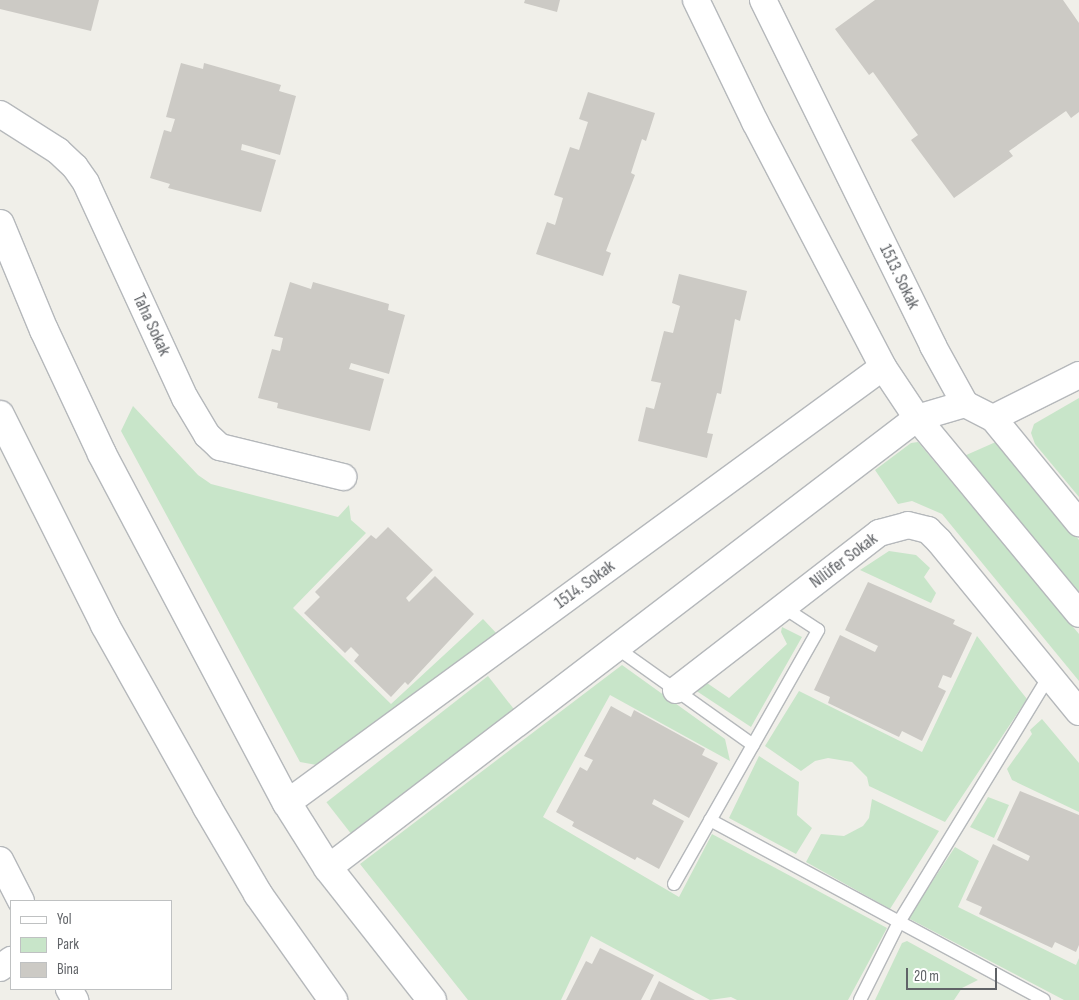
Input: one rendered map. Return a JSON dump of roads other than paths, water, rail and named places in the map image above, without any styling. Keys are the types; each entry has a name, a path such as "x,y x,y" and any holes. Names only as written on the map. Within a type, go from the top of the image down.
{"street":[{"path":"696,0 755,122 883,367 918,418 1079,614"},
{"name":"1513. Sokak","path":"763,0 933,346 965,404"},
{"name":"Taha Sokak","path":"0,114 58,151 76,167 86,183 185,398 207,435 220,446 343,478"},
{"path":"0,224 44,330 102,454 287,803 328,868 432,1000"},
{"name":"1514. Sokak","path":"287,803 883,367"},
{"path":"992,418 1079,375"},
{"path":"328,868 918,418 965,404 992,418 1079,523"},
{"path":"0,415 105,626 207,807 258,894 332,1000"},
{"name":"Nilüfer Sokak","path":"676,690 879,533 896,526 918,526 928,530 939,541 1079,712"},
{"path":"0,860 20,900"}],"lane":[{"path":"674,884 818,630 783,607"},
{"path":"617,648 753,745"},
{"path":"860,1000 899,922 1049,676"},
{"path":"710,820 1044,1000"}]}
